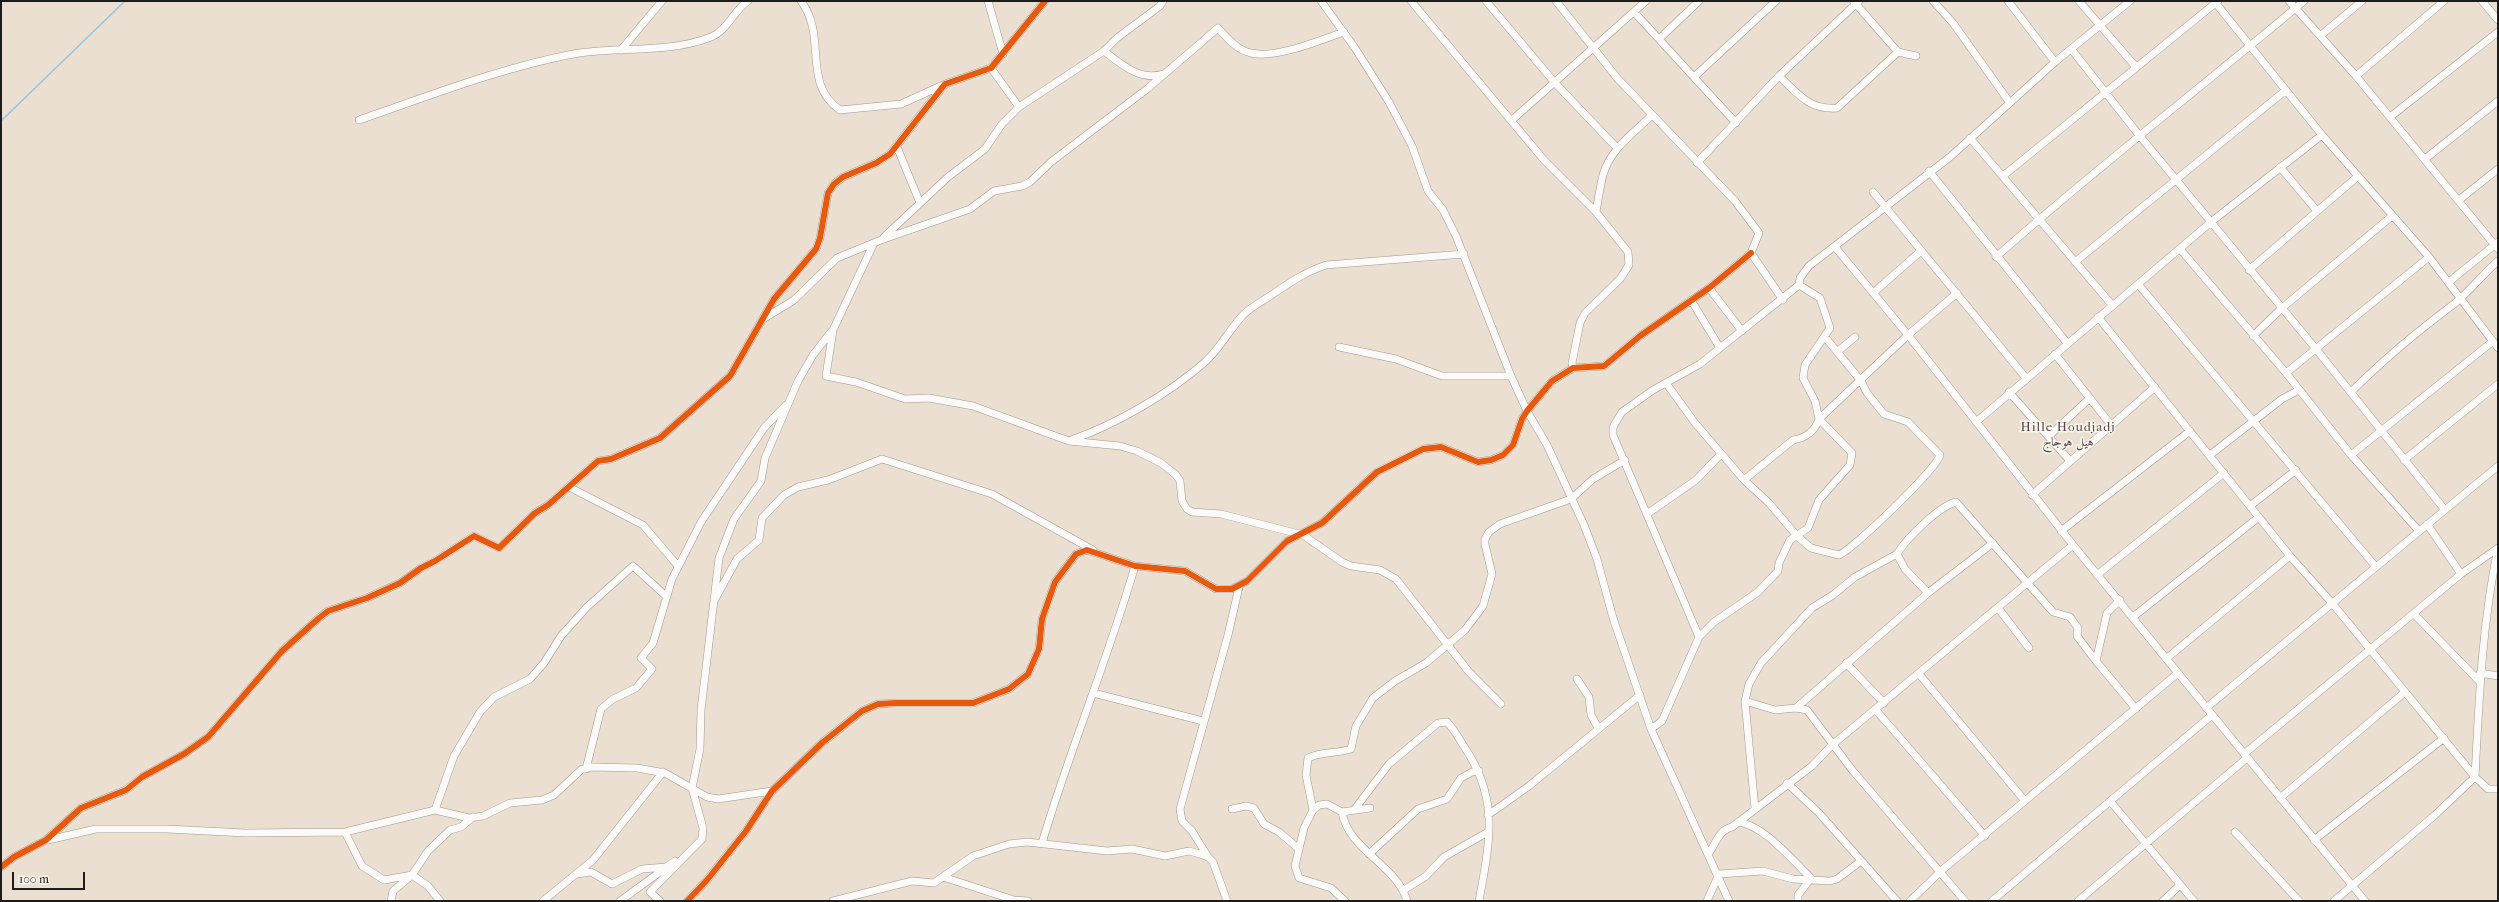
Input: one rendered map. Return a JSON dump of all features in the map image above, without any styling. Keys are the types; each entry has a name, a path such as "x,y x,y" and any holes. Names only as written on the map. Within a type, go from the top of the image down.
{"street":[{"path":"621,50 662,1"},
{"path":"359,120 532,63 588,52 621,50 637,51 712,36 725,26 748,1"},
{"path":"801,1 815,34 818,80 827,97 840,110 901,104 945,84 991,68 1046,1"},
{"path":"988,1 1003,54"},
{"path":"881,240 948,177 985,149 1002,124 1019,107 1104,51 1117,38 1160,6 1163,1"},
{"path":"1321,1 1344,32 1389,102 1412,146 1428,190 1443,210 1464,254 1511,376 1527,411 1547,445 1584,525 1597,559 1613,618 1651,728 1719,874 1729,901"},
{"path":"1411,1 1544,160 1596,212 1628,252 1629,265 1620,279 1585,313 1579,330 1572,363 1573,368"},
{"path":"1486,1 1554,83 1617,148"},
{"path":"687,901 707,880 746,832 772,791 823,742 867,709 878,704 973,703 997,695 1019,683 1034,666 1039,649 1042,619 1055,582 1063,569 1076,554 1087,550 1135,566 1185,570 1216,589 1239,587 1255,574 1282,545 1330,517 1377,472 1423,450 1441,447 1478,462 1491,460 1503,455 1513,445 1527,411 1552,381 1573,368 1604,366 1640,336 1710,288 1751,253 1759,233 1736,201 1652,116 1592,49 1556,1"},
{"path":"1512,120 1592,49 1636,6 1646,1"},
{"path":"1659,39 1699,1"},
{"path":"1694,77 1776,1"},
{"path":"1934,1 1953,23 2010,103"},
{"path":"2008,1 2055,62"},
{"path":"2079,1 2100,27 2136,66"},
{"path":"1699,637 1613,435 1613,427 1616,420 1622,412 1666,383 1700,364 1783,300 1799,285 1800,278 1809,266 1835,247 1929,171 1950,157 2055,62 2072,50 2130,1"},
{"path":"2290,1 2356,76 2497,245 2449,282"},
{"path":"1996,257 2138,136 2251,46 2304,1"},
{"path":"2320,36 2362,1"},
{"path":"2356,76 2444,1"},
{"path":"2482,1 2498,20"},
{"path":"1697,163 1736,123 1778,76 1856,2 1898,52 1916,56"},
{"path":"2003,176 2216,2 2322,135 2429,257 2498,348"},
{"path":"1636,6 1659,39 1736,123"},
{"path":"763,319 794,300 837,258 872,245 881,240 970,208 994,191 1022,186 1030,182 1051,162 1077,144 1092,130 1143,92 1218,28 1232,44 1252,53 1273,53 1344,32"},
{"path":"2390,118 2498,32"},
{"path":"2072,50 2138,136 2316,349 2445,510"},
{"path":"1104,51 1125,68 1152,77 1165,73 1182,59"},
{"path":"1778,76 1809,104 1825,109 1837,108 1898,52"},
{"path":"991,68 1019,107"},
{"path":"1,867 14,857 46,840 81,808 126,790 142,777 184,754 208,737 282,651 328,611 367,598 400,584 421,568 435,561 474,536 499,548 534,513 568,487 598,461 610,460 639,448 660,438 673,428 687,412 730,376 774,299 816,249 820,238 828,193 834,184 843,177 883,159 897,146 945,84"},
{"path":"2076,262 2286,90"},
{"path":"2425,160 2498,101"},
{"path":"1596,212 1603,174 1617,148 1652,116"},
{"path":"1976,422 2009,392 2211,222 2322,135"},
{"path":"1970,138 2112,305"},
{"path":"897,146 920,203"},
{"path":"2280,167 2317,211"},
{"path":"2459,200 2498,169"},
{"path":"1929,171 1996,257 2067,343"},
{"path":"2249,270 2358,177"},
{"path":"1873,192 2026,378"},
{"path":"2253,336 2282,308 2392,216"},
{"path":"872,245 833,330 825,372 829,378 856,382 905,399 929,398 973,406 1069,441 1120,446 1137,451 1161,463 1176,475 1182,501 1187,509 1192,512 1221,514 1303,534 1342,562 1356,567 1380,570 1396,579 1469,672 1501,704"},
{"path":"1835,247 1908,335 2061,531 2120,600 2178,674 2365,901"},
{"path":"2180,249 2286,373 2352,455 2419,531"},
{"path":"1873,293 1922,251"},
{"path":"1751,253 1783,300"},
{"path":"1069,441 1098,431 1120,419 1187,376 1223,343 1243,315 1286,284 1311,270 1326,265 1464,254"},
{"path":"2286,373 2429,257"},
{"path":"2351,392 2460,298 2498,261"},
{"path":"2138,284 2296,470 2376,567"},
{"path":"1651,728 1662,721 1699,637 1714,622 1758,592 1778,571 1785,548 1790,540 1808,528 1819,500 1850,466 1853,458 1852,453 1819,419 1815,401 1803,378 1805,365 1830,328 1820,298 1799,285"},
{"path":"1710,288 1742,331"},
{"path":"1744,480 1793,440 1803,438 1816,427 1819,419 1908,335 1956,294"},
{"path":"1691,300 1720,348"},
{"path":"2098,317 2290,556 2332,603 2475,777 2488,788 2498,789"},
{"path":"660,901 650,892 702,839 703,828 692,788 700,749 701,710 713,603 722,552 734,519 761,481 765,458 788,403 813,355 833,330"},
{"path":"1666,383 1721,454 1744,480 1769,503 1797,536 1811,548 1831,554 1844,553 1916,488 1939,459 1938,452 1908,422 1884,414 1867,393 1861,381 1825,337"},
{"path":"1837,352 1855,337"},
{"path":"2352,455 2380,430 2492,342"},
{"path":"1339,347 1396,359 1442,376 1511,376"},
{"path":"2054,354 2111,425"},
{"path":"2404,460 2498,384"},
{"path":"2032,495 2155,388"},
{"path":"2210,455 2282,399 2299,390"},
{"path":"2009,392 2070,461"},
{"path":"2049,436 2089,399"},
{"path":"46,840 96,829 167,828 245,833 345,832 435,810 472,817 483,816 510,803 542,800 554,795 586,769 601,709 613,699 636,688 652,669 641,658 653,643 678,566 700,522 758,436 788,403"},
{"path":"2061,531 2190,431"},
{"path":"1647,514 1696,480 1721,454"},
{"path":"713,603 736,559 760,540 762,518 784,495 798,487 828,480 882,458 992,494 1096,552"},
{"path":"1313,810 1306,775 1308,758 1319,752 1337,753 1351,749 1356,726 1373,698 1395,681 1426,663 1465,630 1483,606 1492,574 1485,544 1485,539 1489,532 1500,524 1571,499 1593,479 1624,460"},
{"path":"2206,708 2498,466"},
{"path":"2250,506 2296,470"},
{"path":"2097,574 2224,473"},
{"path":"568,487 643,525 678,566"},
{"path":"1755,809 1745,701 1749,684 1760,663 1812,608 1833,595 1855,577 1897,554 1902,545 1947,504 1956,502 2053,612 2070,617 2078,628 2077,636 2136,709"},
{"path":"2133,617 2259,517"},
{"path":"2427,524 2461,574"},
{"path":"1796,708 1928,593 1993,543"},
{"path":"1709,853 1720,834 1812,766 1832,745 2073,545"},
{"path":"2078,901 2148,844 2246,756 2461,574 2498,548"},
{"path":"2334,901 2435,815 2475,777 2480,673 2490,584 2498,548"},
{"path":"1897,554 1905,569 1928,593"},
{"path":"2166,659 2290,556"},
{"path":"435,810 454,756 462,739 480,712 498,694 530,678 544,663 561,636 606,590 633,566 667,597"},
{"path":"1042,843 1068,760 1118,623 1135,566"},
{"path":"1227,901 1213,862 1208,857 1192,831 1182,821 1180,809 1203,721 1228,635 1239,587"},
{"path":"2096,661 2107,613 2120,600"},
{"path":"1998,608 2029,648"},
{"path":"2414,614 2480,682"},
{"path":"1846,663 1884,703"},
{"path":"2480,673 2498,676"},
{"path":"1918,674 2024,801"},
{"path":"1910,901 1942,871 1985,836 2024,801 2178,674"},
{"path":"1577,679 1589,697 1591,715 1598,728"},
{"path":"2280,798 2405,692"},
{"path":"1092,693 1203,721"},
{"path":"1488,815 1528,786 1640,694"},
{"path":"1745,701 1775,710 1796,708 1807,710 1832,745 1942,871 1965,901"},
{"path":"1875,709 1985,836"},
{"path":"1992,901 2212,715"},
{"path":"1354,810 1389,764 1440,722 1450,725 1471,755 1488,794 1488,851 1479,901"},
{"path":"2314,840 2444,738"},
{"path":"586,769 637,768 663,772 707,797 718,799 772,791"},
{"path":"1369,854 1418,809 1447,799 1461,778 1472,772 1478,771"},
{"path":"543,901 593,860 609,842 663,772"},
{"path":"1787,783 1818,813 1897,901"},
{"path":"2110,801 2148,844 2194,901"},
{"path":"1345,901 1331,888 1299,878 1295,866 1304,828 1313,810 1319,805 1327,804 1342,812 1370,808"},
{"path":"1232,809 1246,806 1254,808 1264,824 1299,849"},
{"path":"1342,812 1346,824 1369,854 1404,890 1407,901"},
{"path":"391,901 393,891 412,875 433,846 450,830 461,827 472,817"},
{"path":"1738,822 1746,823 1760,831 1811,878"},
{"path":"345,832 362,866 384,880 412,875 428,886 440,901"},
{"path":"1404,890 1426,876 1444,857 1488,832"},
{"path":"2235,832 2299,901"},
{"path":"833,901 912,881 931,883 943,878 967,859 1009,844 1042,843 1100,850 1132,850 1165,856 1189,851 1208,857"},
{"path":"620,901 666,867 684,856"},
{"path":"1719,874 1763,871 1793,879 1811,878 1835,880 1861,861"},
{"path":"575,875 591,872 612,884 642,868 666,867"},
{"path":"1707,901 1719,874"},
{"path":"943,878 1014,900 1028,901"},
{"path":"1798,901 1798,895 1811,878"},
{"path":"2163,901 2180,885"}],"waterway":[{"path":"1,121 125,1"}],"cycle path":[{"path":"1,867 14,857 46,840 81,808 126,790 142,777 184,754 208,737 282,651 328,611 367,598 400,583 421,568 435,561 474,536 499,548 535,513 548,505 598,461 611,459 660,438 730,376 774,299 816,249 820,238 828,193 834,184 843,177 876,163 890,154 945,84 991,68 1045,1"},
{"path":"687,901 707,880 746,831 772,791 823,742 862,711 878,704 973,703 1009,689 1028,674 1039,649 1042,619 1055,582 1076,554 1087,550 1135,566 1185,571 1216,589 1232,589 1247,581 1287,541 1322,523 1377,472 1423,449 1441,447 1478,462 1491,460 1503,455 1513,445 1522,419 1527,411 1552,381 1573,368 1604,366 1640,336 1709,288 1751,253"}],"district":[{"name":"Hille Houdjadj هيل هوجاج","path":"2068,436"}]}
